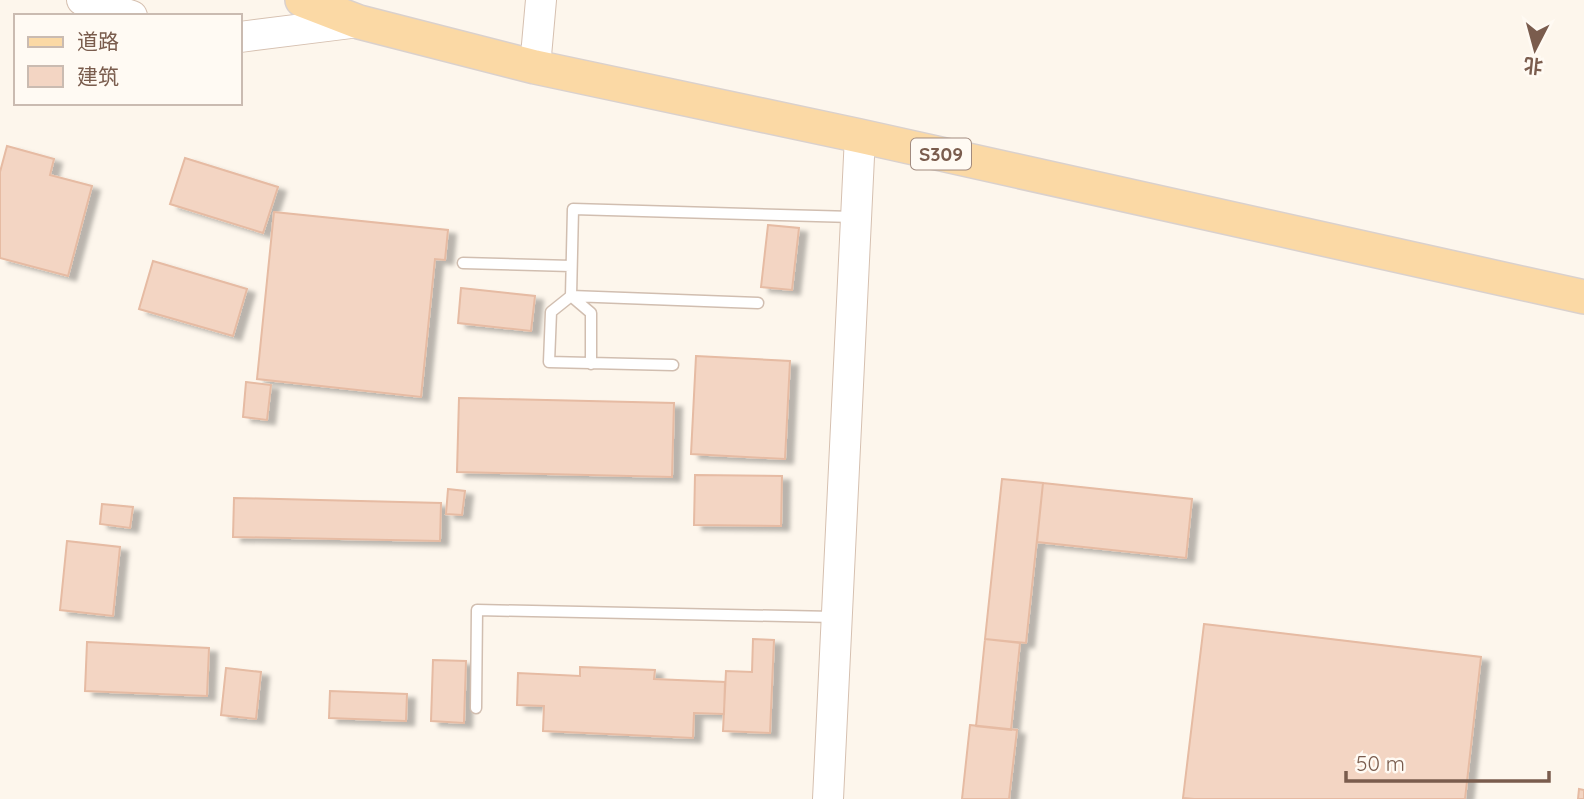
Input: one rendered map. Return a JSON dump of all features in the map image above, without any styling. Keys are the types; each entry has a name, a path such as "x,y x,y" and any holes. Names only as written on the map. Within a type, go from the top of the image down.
{"main road":[{"path":"82,0 126,14"},
{"name":"S309","path":"302,0 359,22 535,67 860,136 1584,297"},
{"path":"535,67 541,0"},
{"path":"242,37 359,22"},
{"path":"828,799 860,136"}],"lane":[{"path":"570,296 573,209 856,217"},
{"path":"463,263 571,266"},
{"path":"570,296 591,313 591,364"},
{"path":"673,365 549,362 551,312 570,296 758,303"},
{"path":"475,708 477,610 837,617"}],"building":[{"path":"7,146 54,159 50,175 92,186 68,276 0,258 0,172"},
{"path":"185,158 278,187 263,233 170,204"},
{"path":"274,212 448,230 445,260 435,259 421,397 257,379"},
{"path":"768,225 799,228 792,290 761,287"},
{"path":"153,261 247,289 233,336 139,309"},
{"path":"461,288 535,296 531,331 458,323"},
{"path":"696,356 790,361 785,459 691,454"},
{"path":"246,382 271,385 267,420 243,417"},
{"path":"459,398 674,403 672,477 457,472"},
{"path":"695,475 782,476 781,526 694,525"},
{"path":"1002,479 1043,483 1026,643 985,639"},
{"path":"1043,483 1192,499 1186,558 1037,542"},
{"path":"448,489 465,491 462,515 446,514"},
{"path":"234,498 441,503 440,541 233,537"},
{"path":"102,504 133,507 130,528 100,524"},
{"path":"67,541 120,547 113,616 60,610"},
{"path":"1204,624 1481,657 1465,799 1183,798"},
{"path":"753,639 774,640 770,733 723,731 726,671 752,672"},
{"path":"985,639 1020,643 1011,730 976,726"},
{"path":"87,642 209,648 207,696 85,691"},
{"path":"433,660 466,661 464,723 431,721"},
{"path":"580,667 655,670 654,679 725,682 724,714 694,713 693,738 543,731 544,706 517,705 518,673 580,676"},
{"path":"226,668 261,672 256,719 221,715"},
{"path":"330,691 407,694 406,721 329,718"},
{"path":"970,725 1017,730 1009,799 962,799"},
{"path":"1579,789 1584,790 1584,799 1578,799"}]}
